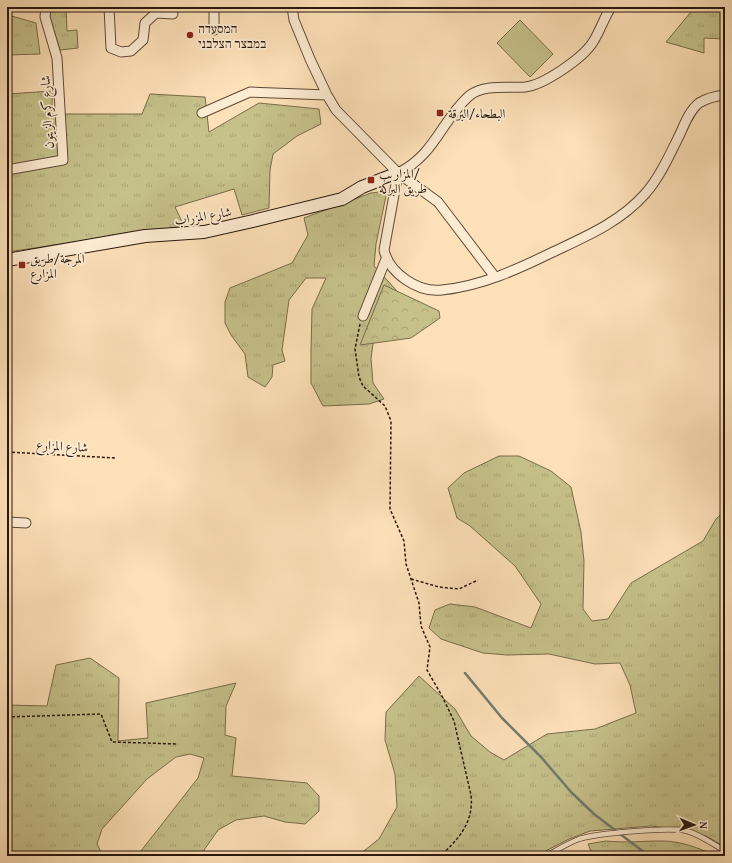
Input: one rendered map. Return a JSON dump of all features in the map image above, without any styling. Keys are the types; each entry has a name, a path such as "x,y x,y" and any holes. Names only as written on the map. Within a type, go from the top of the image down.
{"street":[{"name":"شارع كرم الزيتون","path":"7,170 62,160 57,58 45,17 46,7"},
{"path":"109,7 111,48 121,52 131,51 143,40 145,23 156,13 173,14"},
{"path":"214,7 214,30"},
{"path":"292,7 294,20 299,33 327,95 336,110 398,173 438,202 495,277"},
{"path":"398,173 409,168 425,155 470,95 483,89 528,87 554,76 571,64 592,43 611,7"},
{"path":"202,114 250,92 327,95"},
{"path":"398,173 384,250 386,259 394,271 416,285 427,289 436,290 456,288 517,269 595,232 622,215 645,194 653,184 692,110 699,103 712,97 725,95"},
{"name":"شارع المزراب","path":"7,260 145,236 204,232 342,199 362,187 398,173"},
{"path":"363,316 386,259"},
{"path":"7,522 26,523"}],"lane":[{"path":"546,856 579,839 598,835 660,830 686,831 704,838 725,851"}],"path":[{"path":"363,316 357,334 355,349 359,377 363,386 385,406 391,421 390,509 404,541 406,564 419,603 421,626 430,647 427,670 454,721 472,801 470,818 465,828 451,846 440,856"},
{"name":"شارع المزارع","path":"7,452 116,458"},
{"path":"411,579 439,587 459,589 478,580"},
{"path":"7,716 101,714 112,742 178,744"}],"green space":[{"path":"7,7 9,7 8,15 36,23 40,54 7,55"},
{"path":"52,7 66,7 67,31 77,30 78,48 60,50 49,16"},
{"path":"695,7 725,7 725,39 704,38 704,53 666,42"},
{"path":"520,20 553,54 530,77 497,43"},
{"path":"53,91 51,114 142,114 150,94 205,97 209,132 259,103 319,109 321,124 297,136 273,154 270,170 269,208 242,215 234,189 175,207 184,226 7,252 7,94"},
{"path":"387,191 376,244 374,266 398,292 374,336 371,359 373,383 384,399 369,404 323,406 311,383 312,309 326,278 306,278 289,300 282,350 285,361 273,365 272,377 265,387 248,377 245,354 231,335 225,323 225,302 230,288 292,263 308,235 304,218 371,193"},
{"path":"384,285 439,311 440,318 411,338 360,345"},
{"path":"499,456 519,456 551,471 571,487 581,532 584,561 583,609 592,621 608,619 631,583 703,541 716,519 725,511 725,847 706,836 678,829 651,826 590,831 569,839 536,856 364,856 360,854 379,839 397,807 395,774 385,740 386,712 419,676 455,709 471,736 490,752 504,760 547,734 595,729 636,713 630,685 620,663 595,664 549,654 507,655 483,653 441,639 429,628 435,610 450,604 475,607 531,628 541,604 515,566 470,526 457,518 448,488 464,473"},
{"path":"90,658 119,678 118,741 148,738 146,703 236,683 226,706 225,735 236,738 232,776 307,783 319,796 319,811 305,824 285,822 264,816 236,820 218,830 204,850 206,856 137,856 198,778 204,758 190,754 176,757 147,779 102,829 97,844 103,856 7,856 7,705 47,706 56,665"},
{"path":"606,841 676,842 716,856 593,856 588,844"}],"waterway":[{"path":"465,673 502,718 541,757 571,792 594,814 649,856"}],"place":[{"name":"המסעדה במבצר הצלבני","path":"190,35"},
{"name":"البطحاء/البرقة","path":"440,113"},
{"name":"المزاريب/ طريق البركة","path":"371,180"},
{"name":"المرجة/طريق المزارع","path":"22,265"}]}
